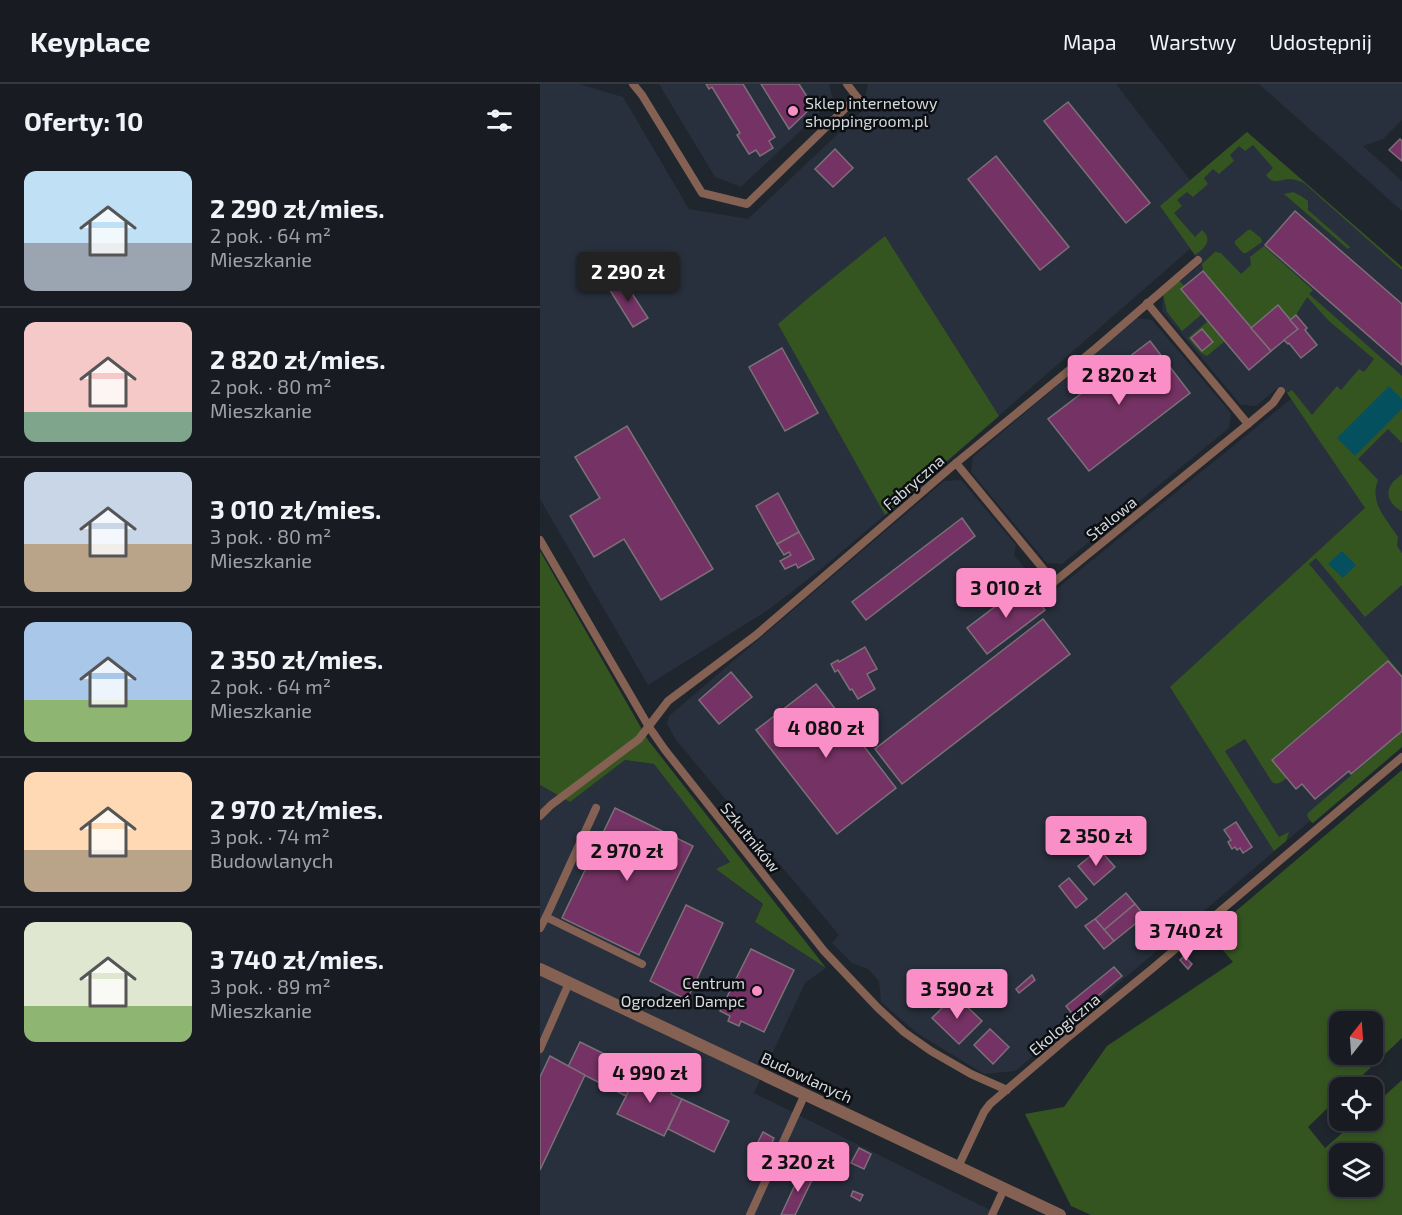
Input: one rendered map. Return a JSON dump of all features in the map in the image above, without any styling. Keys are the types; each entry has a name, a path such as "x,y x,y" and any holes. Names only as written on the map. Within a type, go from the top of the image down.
{"street":[{"name":"Budowlanych","path":"540,969 1060,1215"}],"lane":[{"path":"633,84 702,194 747,204 857,97"},
{"path":"847,84 863,105"},
{"name":"Fabryczna","path":"540,816 639,739 668,701 756,635 1198,260"},
{"path":"1147,303 1248,424"},
{"name":"Stalowa","path":"956,463 1054,582 1274,404 1281,391"},
{"name":"Szkutników","path":"540,540 649,727 824,951 904,1032 971,1074 1007,1090"},
{"name":"Ekologiczna","path":"958,1167 988,1106 1402,757"},
{"path":"540,928 596,808"},
{"path":"546,917 642,964"},
{"path":"540,1049 569,983"},
{"path":"750,1215 805,1094"},
{"path":"992,1215 1004,1189"}],"shaded area":[{"path":"540,84 579,84 623,97 689,209 748,219 862,111 868,84 1116,84 1190,180 1247,132 1402,267 1402,743 1015,1071 984,1074 917,1033 881,1002 879,981 868,969 852,963 832,943 839,935 676,740 667,723 669,716 944,481 961,480 1016,545 1014,555 1048,596 1291,399 1281,385 1256,406 1241,405 1162,311 1163,296 1201,264 1190,249 820,570 768,610 648,685 540,499"},
{"path":"659,84 829,84 833,100 741,187 715,177"},
{"path":"1259,84 1402,84 1402,120 1383,139 1363,146 1402,181 1402,211"},
{"path":"1137,318 1152,320 1231,413 1229,428 1062,564 1047,563 971,472 973,457"},
{"path":"625,760 654,764 730,862 717,869 763,905 755,922 826,968 805,983 754,1093 1000,1215 540,1215 540,785 570,802"}],"green space":[{"path":"1247,132 1402,267 1402,270 1304,183 1293,179 1271,180 1266,175 1273,168 1253,145 1245,151 1239,146 1230,155 1234,161 1219,174 1213,169 1204,178 1208,184 1193,197 1187,192 1177,200 1182,206 1174,213 1195,237 1202,230 1207,237 1204,247 1195,255 1160,206"},
{"path":"1293,192 1308,201 1308,210 1350,247 1348,249 1284,194"},
{"path":"1248,230 1261,238 1262,242 1243,253 1235,241"},
{"path":"885,236 999,416 885,515 778,324"},
{"path":"1264,246 1313,290 1309,294 1402,376 1402,443 1388,429 1358,459 1378,480 1377,503 1398,537 1397,546 1402,553 1402,585 1365,617 1316,558 1309,564 1402,677 1388,661 1272,759 1287,778 1280,783 1272,782 1245,739 1225,751 1279,837 1289,832 1286,841 1274,851 1170,687 1365,508 1287,393 1292,390 1312,415 1337,386 1341,390 1359,369 1364,372 1374,359 1329,321 1307,297 1296,315 1290,320 1278,305 1251,328 1203,271 1202,264 1215,252 1221,253 1241,274 1251,265 1250,257"},
{"path":"1178,279 1184,286 1182,289 1202,314 1182,331 1167,312 1163,294"},
{"path":"1208,321 1225,341 1207,356 1201,353 1188,338"},
{"path":"1402,474 1402,511 1393,504 1388,493 1392,484"},
{"path":"540,551 648,740 826,968 755,922 763,904 716,869 730,862 654,764 625,760 570,802 540,785"},
{"path":"1402,731 1402,747 1313,823 1310,821 1308,813"},
{"path":"1402,770 1402,1038 1383,1056 1383,1011 1329,1011 1329,1065 1373,1065 1361,1077 1329,1077 1329,1107 1308,1127 1325,1148 1329,1145 1329,1197 1383,1197 1383,1143 1331,1143 1345,1131 1383,1131 1383,1097 1402,1080 1402,1215 1091,1215 1071,1206 1025,1114 1064,1107 1107,1046 1233,962 1209,934"}],"water":[{"path":"1389,386 1402,399 1402,409 1355,456 1337,438"},
{"path":"1342,551 1356,565 1343,578 1328,564"}],"building":[{"path":"706,84 743,84 775,137 769,141 773,148 760,156 756,150 749,154 737,135 740,133 712,87 709,89"},
{"name":"Sklep internetowy shoppingroom.pl","path":"761,84 799,84 813,106 789,129"},
{"path":"1068,102 1150,203 1126,223 1044,121"},
{"path":"1400,139 1402,141 1402,161 1389,150"},
{"path":"835,149 853,168 833,187 815,169"},
{"path":"996,156 1069,247 1040,270 968,179"},
{"path":"1295,211 1402,304 1402,365 1265,245"},
{"path":"1203,271 1271,351 1249,370 1181,289"},
{"path":"622,278 648,318 633,327 608,287"},
{"path":"1278,305 1298,329 1271,351 1251,328"},
{"path":"1296,315 1317,345 1301,358 1284,340 1298,329 1290,320"},
{"path":"1202,329 1213,342 1202,351 1191,338"},
{"path":"1150,341 1190,393 1089,471 1048,419"},
{"path":"782,348 818,413 785,431 749,367"},
{"path":"627,426 713,569 661,600 624,539 594,557 570,516 600,498 575,457"},
{"path":"778,493 799,532 777,544 756,506"},
{"path":"962,518 975,536 866,620 852,602"},
{"path":"799,532 814,559 798,568 796,564 785,569 780,561 791,555 789,552 784,555 777,544"},
{"path":"1025,584 1045,610 987,654 967,628"},
{"path":"1043,619 1070,654 902,784 875,749"},
{"path":"865,647 877,669 867,674 875,689 858,699 838,670 835,672 831,664"},
{"path":"1388,661 1402,677 1402,731 1351,774 1349,771 1315,799 1302,784 1296,789 1272,760"},
{"path":"731,672 752,697 719,724 699,700"},
{"path":"816,684 896,788 837,834 756,730"},
{"path":"615,808 693,846 639,955 562,918"},
{"path":"1236,822 1252,847 1243,853 1240,848 1232,849 1228,842 1231,840 1224,830"},
{"path":"1099,849 1115,867 1094,885 1078,866"},
{"path":"1069,878 1087,899 1076,908 1059,886"},
{"path":"1126,893 1135,904 1104,930 1095,919"},
{"path":"1135,904 1145,916 1114,941 1104,930"},
{"path":"686,905 723,923 687,1000 650,981"},
{"path":"1095,919 1114,941 1104,949 1085,926"},
{"name":"Centrum Ogrodzeń Dampc","path":"751,949 794,970 764,1032 741,1021 739,1026 728,1021 730,1016 720,1011"},
{"path":"1184,956 1192,964 1188,969 1180,960"},
{"path":"1114,967 1122,976 1074,1016 1066,1006"},
{"path":"1032,975 1035,980 1019,993 1016,989"},
{"path":"955,995 982,1021 959,1044 932,1018"},
{"path":"990,1029 1009,1047 993,1064 974,1045"},
{"path":"580,1042 639,1071 626,1096 568,1067"},
{"path":"550,1056 585,1075 540,1170 540,1077"},
{"path":"639,1071 674,1087 671,1094 682,1099 664,1136 617,1114"},
{"path":"682,1099 729,1121 714,1152 668,1129"},
{"path":"763,1132 774,1138 769,1149 757,1144"},
{"path":"859,1148 871,1154 864,1169 851,1163"},
{"path":"805,1167 814,1172 795,1215 781,1215 800,1174"},
{"path":"853,1191 863,1195 860,1201 851,1196"}],"place":[{"name":"Sklep internetowy shoppingroom.pl","path":"793,111"},
{"name":"Centrum Ogrodzeń Dampc","path":"757,991"}]}
